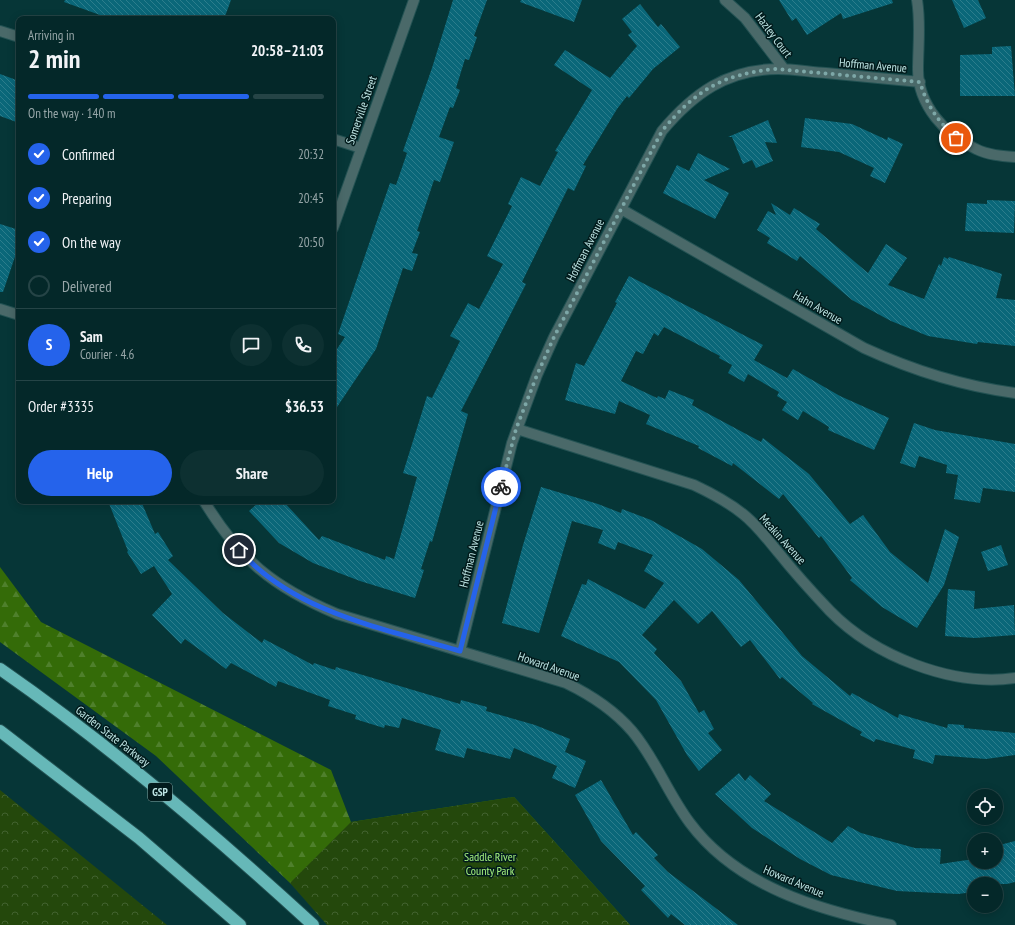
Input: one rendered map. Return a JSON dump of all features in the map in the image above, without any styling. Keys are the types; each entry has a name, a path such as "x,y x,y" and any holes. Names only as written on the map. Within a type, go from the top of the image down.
{"highway":[{"name":"Garden State Parkway","path":"0,669 95,739 178,806 313,925"},
{"path":"0,731 139,838 240,925"}],"street":[{"name":"Somerville Street","path":"336,219 414,0"},
{"name":"Hazley Court","path":"725,0 745,18 784,69"},
{"path":"917,0 919,13 918,70 925,99 935,117 956,138 977,150 998,156 1015,157"},
{"path":"0,31 16,36"},
{"name":"Hoffman Avenue","path":"460,651 516,429 537,375 554,337 662,131 680,109 701,92 726,79 752,71 784,69 920,82"},
{"path":"336,140 361,148"},
{"name":"Hahn Avenue","path":"620,209 864,348 900,364 945,380 991,390 1015,393"},
{"path":"0,309 16,314"},
{"name":"Meakin Avenue","path":"516,429 694,485 720,498 744,515 770,541 831,612 856,633 880,649 909,663 940,673 972,678 1015,678"},
{"name":"Howard Avenue","path":"206,504 224,533 247,558 276,582 304,600 337,614 566,683 589,694 612,711 632,731 647,752 690,823 709,845 731,865 758,881 799,900 848,916 892,925"}],"green space":[{"path":"0,567 41,622 331,770 351,822 514,797 630,925 354,925 290,883 156,756 0,642"},
{"path":"0,790 167,925 0,925"},
{"name":"Saddle River County Park","path":"514,797 630,925 327,925 290,883 351,822"}],"building":[{"path":"65,0 231,0 225,16 103,16 64,2"},
{"path":"453,0 487,0 474,36 477,37 469,60 465,59 456,88 460,90 453,108 450,107 439,137 454,142 440,182 434,180 417,231 420,232 412,253 418,254 412,271 403,268 376,349 336,409 336,350 345,337 338,334 390,183 396,185 407,153 403,151 432,68"},
{"path":"521,0 582,0 574,22 520,2"},
{"path":"779,0 892,0 893,3 843,19 841,13 807,35 796,18 792,21"},
{"path":"952,0 978,0 986,18 964,28"},
{"path":"640,4 658,27 661,24 680,47 653,69 629,98 627,96 617,109 583,165 586,166 574,191 568,188 522,282 526,284 461,411 468,414 432,542 430,541 421,569 424,570 415,598 360,581 313,563 279,543 249,511 257,504 286,504 319,540 322,536 385,560 386,556 394,559 417,477 403,473 427,396 432,398 460,341 450,336 468,303 479,309 503,264 487,256 512,206 508,204 521,177 540,186 558,152 555,151 592,90 554,65 565,50 610,78 637,46 628,35 632,32 622,19"},
{"path":"1011,46 1015,96 960,96 960,55 992,54 992,47"},
{"path":"0,74 16,80 16,122 0,116"},
{"path":"805,118 852,124 887,140 888,137 903,144 885,183 870,176 874,168 839,152 801,147"},
{"path":"768,120 777,143 765,142 773,161 756,168 752,160 743,164 732,137 728,137"},
{"path":"698,153 730,169 704,180 729,193 715,219 663,193 677,165 689,171"},
{"path":"987,200 1015,201 1014,233 965,231 967,203 987,204"},
{"path":"771,203 790,215 794,208 820,224 816,229 868,273 886,244 907,258 888,285 924,299 939,264 941,266 944,257 948,259 949,257 1002,274 996,298 1015,300 1015,346 978,342 977,344 928,336 891,321 852,300 800,256 797,261 767,243 770,238 757,230 768,211 776,215"},
{"path":"0,224 16,229 16,254 3,292 0,292"},
{"path":"629,276 763,345 754,360 787,378 793,369 840,396 889,418 874,450 828,430 829,427 803,411 798,420 782,410 787,402 777,396 779,392 748,374 744,382 728,373 732,365 719,358 720,356 664,327 658,336 654,333 643,354 636,351 621,381 657,398 658,396 665,399 669,390 694,400 692,405 761,442 763,438 809,474 850,524 863,515 890,552 928,583 945,529 959,537 944,585 917,628 882,607 850,580 852,578 821,536 819,538 783,494 779,499 733,463 732,466 698,448 699,446 646,424 650,415 619,401 615,414 565,400 576,363 584,366 617,303 615,302"},
{"path":"914,423 935,430 1015,444 1015,492 983,488 980,503 954,499 958,475 946,473 947,465 919,456 915,468 900,463"},
{"path":"541,487 598,504 621,513 622,509 651,520 702,549 739,580 802,656 850,696 852,693 898,718 899,714 947,728 948,724 964,725 964,728 1015,733 1015,755 986,759 935,755 933,764 913,758 915,750 876,739 874,742 860,735 862,732 812,704 813,703 782,677 780,679 750,640 741,647 712,611 698,624 674,600 642,635 657,649 654,653 681,681 699,713 704,710 714,729 708,733 722,750 699,771 687,755 656,700 619,662 561,636 582,584 586,585 588,579 645,609 664,583 644,571 653,555 618,542 615,550 598,543 603,530 572,521 539,633 502,623 523,545"},
{"path":"109,504 142,504 155,534 158,532 173,556 168,560 223,613 262,643 264,639 313,665 314,663 335,670 336,667 460,704 461,700 487,707 486,711 535,725 570,739 565,752 586,761 575,788 552,778 557,766 514,748 510,759 467,748 464,758 435,750 441,730 402,718 399,728 385,725 384,728 355,719 356,715 328,706 330,700 278,681 276,687 231,663 226,669 185,639 181,644 152,615 172,594 154,566 141,574 127,552 128,551"},
{"path":"1001,545 1008,565 988,571 981,552"},
{"path":"948,589 975,591 974,609 1014,605 1015,635 975,638 945,636"},
{"path":"739,773 745,781 750,775 771,794 764,801 832,843 848,826 861,833 915,848 941,849 940,864 967,860 967,869 1003,869 1003,844 1015,841 1015,882 1003,884 1003,877 967,877 967,893 958,894 897,891 831,875 800,859 752,828 715,794"},
{"path":"601,780 633,835 636,832 658,855 654,858 668,872 738,925 685,925 671,914 668,918 641,890 645,886 601,841 575,795"}],"way so far":[{"path":"501,487 516,429 537,375 554,337 662,131 680,109 701,92 726,79 752,71 776,69 920,82 925,99 935,117 956,138"}],"route":[{"path":"239,550 276,582 304,600 337,614 460,651 501,487"}]}
